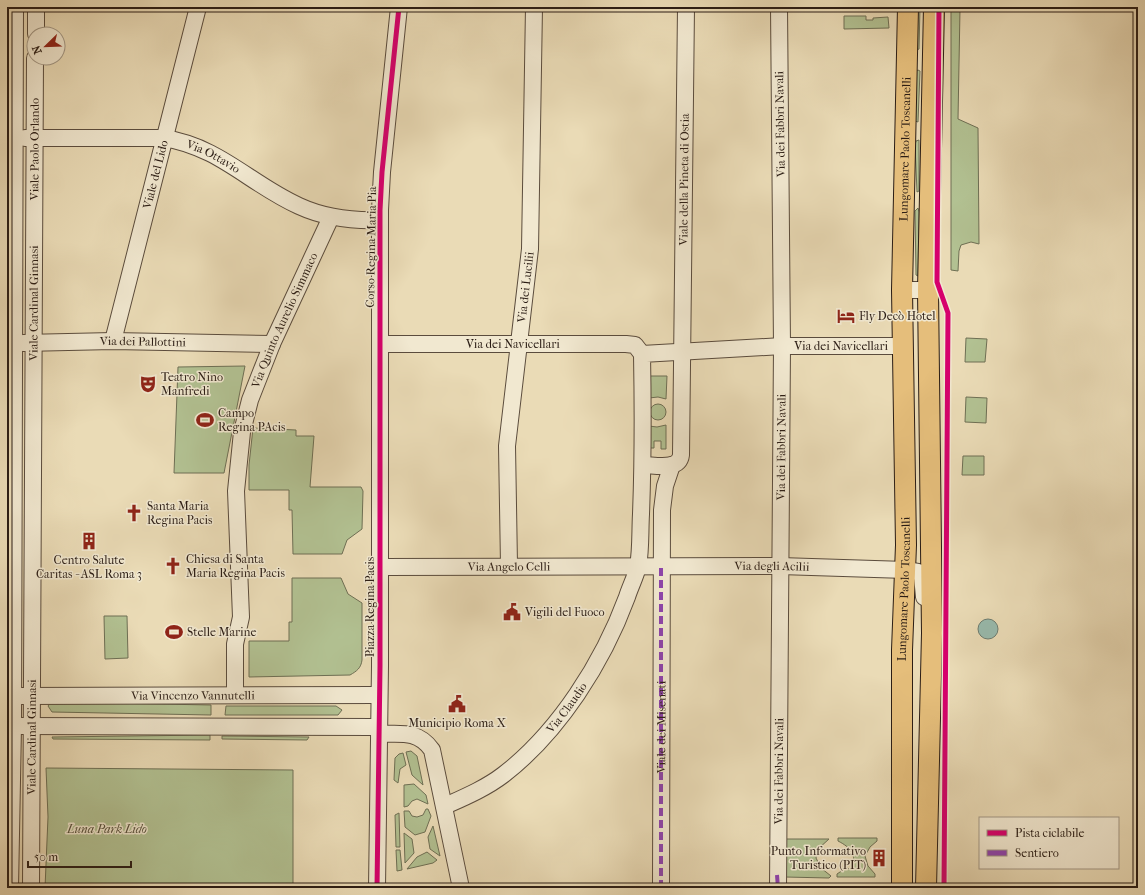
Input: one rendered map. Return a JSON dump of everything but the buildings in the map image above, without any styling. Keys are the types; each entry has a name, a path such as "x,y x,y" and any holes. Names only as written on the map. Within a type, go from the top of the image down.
{"main road":[{"name":"Lungomare Paolo Toscanelli","path":"902,888 902,650 906,570 902,290 908,7"},
{"path":"926,888 932,633 928,290 934,7"}],"street":[{"name":"Viale Paolo Orlando","path":"10,241 10,137 15,7"},
{"path":"36,7 36,26"},
{"name":"Viale del Lido","path":"113,341 198,7"},
{"name":"Corso Regina Maria Pia","path":"380,488 380,220 382,172 399,7"},
{"name":"Via dei Lucilii","path":"509,566 507,446 520,344 530,241 534,7"},
{"name":"Viale della Pineta di Ostia","path":"672,465 679,462 682,455 686,7"},
{"name":"Via dei Fabbri Navali","path":"778,881 782,346 779,7"},
{"name":"Viale Paolo Orlando","path":"34,240 35,66"},
{"name":"Via Ottavio","path":"10,137 164,138 183,141 203,148 287,200 310,210 331,217 350,220 380,220"},
{"name":"Via Quinto Aurelio Simmaco","path":"235,695 235,639 241,617 236,498 244,424 250,400 272,344 331,217"},
{"name":"Viale Cardinal Ginnasi","path":"10,888 12,515 10,438 14,343 10,241 34,240 30,888"},
{"path":"902,290 928,290"},
{"name":"Via dei Pallottini","path":"14,343 34,344 113,341 272,344"},
{"name":"Via dei Navicellari","path":"380,344 626,344 635,345 642,354 782,346 903,346"},
{"name":"Via Claudio","path":"445,806 477,791 503,775 529,752 552,727 580,689 600,655 617,621 638,566 643,465 642,354"},
{"path":"10,438 32,437"},
{"path":"643,465 672,465"},
{"name":"Viale dei Misenati","path":"660,888 661,566 663,497 672,465"},
{"name":"Piazza Regina Pacis","path":"377,888 380,695 380,488"},
{"path":"12,515 32,514"},
{"name":"Via Angelo Celli","path":"380,567 638,566"},
{"name":"Via degli Acilii","path":"638,566 780,566 906,570"},
{"path":"906,570 918,572 922,576 925,609 932,633"},
{"path":"12,585 32,585"},
{"name":"Via Vincenzo Vannutelli","path":"10,697 380,695"},
{"path":"10,726 379,730 418,736 426,742 434,757 461,888"}],"green space":[{"path":"916,7 920,7 919,49 917,50"},
{"path":"960,9 958,119 978,128 979,244 971,242 961,245 959,251 958,271 951,270 951,10"},
{"path":"844,16 866,16 866,20 888,17 889,28 844,29"},
{"path":"916,71 920,71 918,122 915,121"},
{"path":"919,140 919,191 917,192 915,145 916,141"},
{"path":"918,208 918,276 916,275 915,211"},
{"path":"966,338 987,339 985,362 965,362"},
{"name":"Campo Regina PAcis","path":"245,366 224,473 174,473 178,367"},
{"path":"650,376 667,376 666,399 658,397 649,398"},
{"path":"966,397 987,398 986,423 965,422"},
{"path":"655,404 661,404 666,409 664,418 661,420 655,420 650,415 650,409"},
{"path":"666,425 666,449 661,449 661,441 654,441 654,448 649,448 649,426 657,427"},
{"path":"253,428 296,430 296,436 314,436 310,487 361,487 363,491 362,529 347,540 342,554 293,554 292,510 289,510 289,490 249,490 249,465"},
{"path":"963,456 984,456 984,475 962,475"},
{"path":"292,578 341,578 348,594 362,603 362,660 357,671 350,675 249,677 249,641 289,641 289,622 292,622"},
{"path":"104,616 127,616 128,658 105,659"},
{"path":"51,702 211,705 211,715 52,712 48,706"},
{"path":"226,706 336,706 342,710 338,715 225,715"},
{"path":"210,735 210,740 53,739 52,737"},
{"path":"222,736 309,737 307,740 222,739"},
{"path":"411,751 417,756 423,785 412,775 406,752"},
{"path":"403,753 406,765 400,769 398,783 394,780 395,758 399,754"},
{"name":"Luna Park Lido","path":"46,768 293,770 293,888 45,888 48,817"},
{"path":"414,784 426,795 428,804 417,799 412,801 408,806 404,807 404,785"},
{"path":"426,809 428,809 431,816 425,832 415,835 405,827 404,811 409,811 412,816 417,817 423,815"},
{"path":"399,813 400,847 396,847 395,815"},
{"path":"433,826 440,856 430,849 428,837"},
{"path":"404,833 412,839 414,853 405,863"},
{"path":"838,838 877,838 877,841 870,847 865,856 868,866 875,874 875,877 837,877 837,874 846,868 851,869 854,860 852,852 838,841"},
{"path":"785,839 829,839 818,849 816,858 821,868 831,876 829,878 785,877"},
{"path":"396,850 400,850 402,870 397,871"},
{"path":"427,852 437,860 433,863 407,869 417,857"}],"shaded area":[{"path":"988,619 995,622 998,629 995,636 988,639 981,636 978,629 981,622"}],"marked path":[{"path":"661,566 661,888"},
{"path":"777,875 778,888"}],"cycle path":[{"path":"377,888 380,666 380,210 382,172 399,7"},
{"path":"939,7 937,282 948,313 944,888"}],"place":[{"name":"Fly Decò Hotel","path":"846,316"},
{"name":"Teatro Nino Manfredi","path":"148,384"},
{"name":"Campo Regina PAcis","path":"205,420"},
{"name":"Santa Maria Regina Pacis","path":"134,513"},
{"name":"Centro Salute Caritas - ASL Roma 3","path":"89,541"},
{"name":"Chiesa di Santa Maria Regina Pacis","path":"173,566"},
{"name":"Vigili del Fuoco","path":"512,612"},
{"name":"Stelle Marine","path":"174,632"},
{"name":"Municipio Roma X","path":"457,704"},
{"name":"Punto Informativo Turistico (PIT)","path":"879,858"}]}
